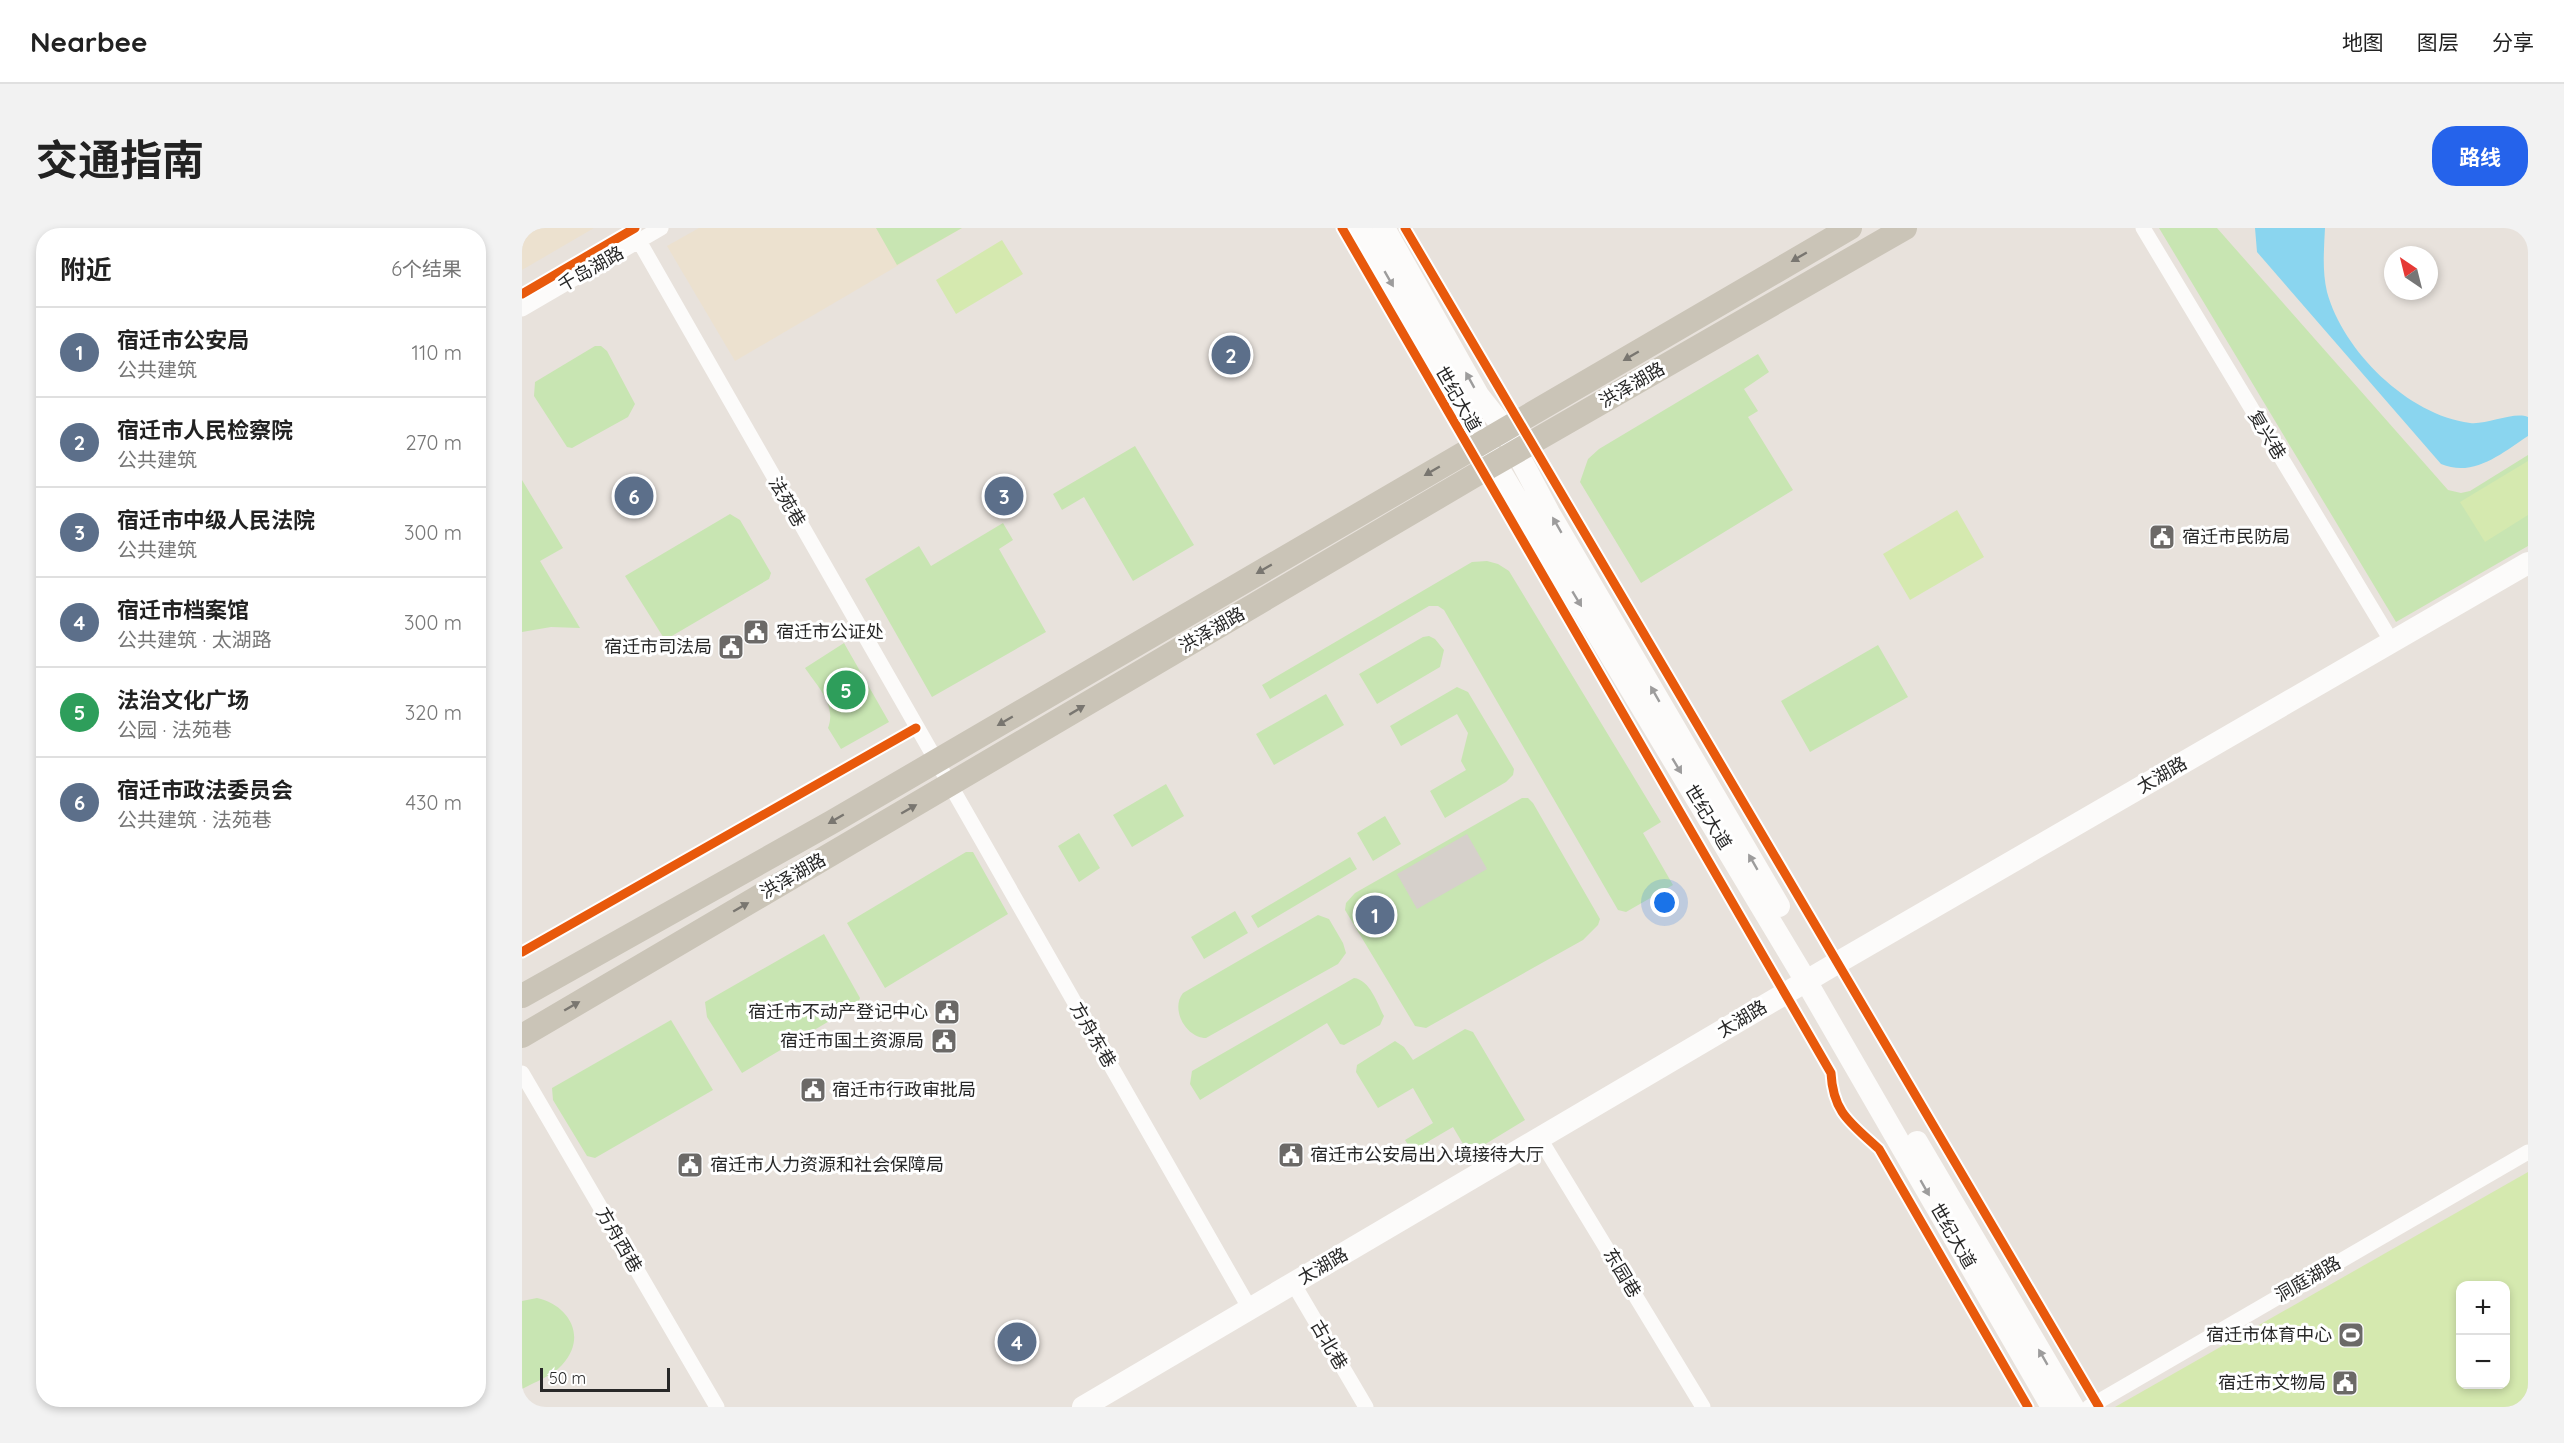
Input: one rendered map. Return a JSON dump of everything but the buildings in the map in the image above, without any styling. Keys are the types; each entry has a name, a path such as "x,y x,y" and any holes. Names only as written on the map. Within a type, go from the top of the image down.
{"main road":[{"name":"洪泽湖路","path":"522,996 935,762 1850,228"},
{"name":"洪泽湖路","path":"522,1036 1227,621 1520,457 1905,228"},
{"path":"522,985 643,928"}],"street":[{"name":"千岛湖路","path":"522,309 661,228"},
{"name":"世纪大道","path":"1360,228 1482,441 2073,1407"},
{"name":"世纪大道","path":"1384,228 1478,395 1504,428 1549,513 2052,1407"},
{"name":"复兴巷","path":"2143,228 2392,642"},
{"name":"法苑巷","path":"639,241 935,762"},
{"name":"太湖路","path":"1083,1407 1812,977 2528,563"},
{"name":"方舟东巷","path":"935,762 1250,1309"},
{"name":"方舟西巷","path":"522,1073 717,1407"},
{"name":"东园巷","path":"1540,1139 1703,1407"},
{"name":"洞庭湖路","path":"2089,1407 2528,1152"},
{"name":"古北巷","path":"1293,1283 1366,1407"}],"shaded area":[{"path":"522,228 594,228 522,270"},
{"path":"699,228 962,228 735,361 667,246"},
{"path":"1467,834 1487,869 1417,909 1397,874"}],"green space":[{"path":"876,228 962,228 897,265"},
{"path":"2159,228 2217,228 2448,490 2461,493 2470,491 2528,455 2528,546 2396,622"},
{"path":"1002,240 1023,274 956,314 936,280"},
{"path":"595,346 601,346 607,351 635,404 628,417 572,448 567,447 534,396 535,382"},
{"path":"1758,354 1769,372 1744,389 1758,411 1748,417 1793,490 1641,583 1580,482 1588,459 1599,449"},
{"path":"1135,446 1194,545 1133,581 1084,497 1062,510 1053,494"},
{"path":"2528,461 2528,515 2485,542 2460,502"},
{"path":"522,480 563,548 540,561 580,628 551,627 522,632"},
{"path":"1957,510 1984,557 1910,600 1883,554"},
{"path":"730,514 740,520 771,573 769,579 665,640 625,576"},
{"path":"1003,523 1013,540 999,549 1046,632 932,697 865,579 919,546 931,566"},
{"path":"1487,561 1498,564 1509,571 1661,822 1643,833 1673,885 1626,912 1618,910 1444,610 1438,606 1429,606 1270,699 1262,685 1472,562"},
{"path":"1429,636 1435,639 1444,650 1440,667 1377,704 1359,674 1423,637"},
{"path":"844,643 889,722 841,749 828,728 830,711 828,704 805,668"},
{"path":"1878,645 1908,697 1810,752 1781,701"},
{"path":"1457,687 1468,692 1514,769 1513,775 1506,782 1445,818 1430,791 1466,770 1461,761 1468,733 1457,714 1401,746 1390,726"},
{"path":"1326,694 1344,725 1274,765 1256,734"},
{"path":"1166,784 1184,816 1132,847 1113,815"},
{"path":"1522,798 1528,798 1533,803 1600,919 1598,925 1583,940 1426,1028 1415,1026 1345,910 1346,903 1355,893"},
{"path":"1385,816 1401,844 1373,861 1357,833"},
{"path":"1079,833 1100,868 1079,882 1058,846"},
{"path":"966,852 973,852 1008,914 885,988 847,923"},
{"path":"1350,857 1357,869 1258,928 1251,916"},
{"path":"1235,911 1248,933 1204,959 1191,937"},
{"path":"1318,915 1329,919 1343,943 1346,953 1338,964 1206,1038 1192,1033 1182,1022 1178,1007 1183,993"},
{"path":"824,934 860,998 858,1004 742,1073 707,1017 705,1002"},
{"path":"1354,978 1369,987 1376,999 1384,1016 1380,1025 1344,1045 1340,1044 1327,1023 1200,1100 1190,1084 1192,1071"},
{"path":"671,1020 713,1090 595,1158 587,1156 553,1100 552,1088"},
{"path":"1465,1029 1473,1032 1525,1120 1469,1154 1453,1127 1412,1151 1405,1140 1433,1123 1413,1088 1378,1108 1356,1072 1357,1065 1395,1041 1404,1047 1413,1060"},
{"name":"宿迁市体育中心","path":"2528,1172 2528,1407 2115,1407"},
{"path":"537,1298 558,1307 566,1315 574,1333 574,1344 570,1354 558,1369 522,1389 522,1301"}],"water":[{"path":"2255,228 2325,228 2324,276 2335,314 2347,336 2363,357 2381,377 2402,394 2447,417 2470,423 2515,416 2528,417 2528,436 2498,456 2476,466 2453,468 2441,464 2257,252"}],"cycle path":[{"path":"522,294 635,228"},
{"path":"1342,228 1831,1073 1832,1087 1840,1108 1852,1124 1879,1149 2028,1407"},
{"path":"1405,228 2099,1407"},
{"path":"522,952 916,728"}],"place":[{"name":"宿迁市人民检察院","path":"1231,355"},
{"name":"宿迁市政法委员会","path":"634,496"},
{"name":"宿迁市中级人民法院","path":"1004,496"},
{"name":"宿迁市民防局","path":"2162,537"},
{"name":"宿迁市公证处","path":"756,632"},
{"name":"宿迁市司法局","path":"731,647"},
{"name":"法治文化广场","path":"846,690"},
{"name":"宿迁市公安局","path":"1375,915"},
{"name":"宿迁市不动产登记中心","path":"947,1012"},
{"name":"宿迁市国土资源局","path":"944,1041"},
{"name":"宿迁市行政审批局","path":"813,1090"},
{"name":"宿迁市公安局出入境接待大厅","path":"1291,1155"},
{"name":"宿迁市人力资源和社会保障局","path":"690,1165"},
{"name":"宿迁市体育中心","path":"2351,1335"},
{"name":"宿迁市档案馆","path":"1017,1342"},
{"name":"宿迁市文物局","path":"2345,1383"}]}
